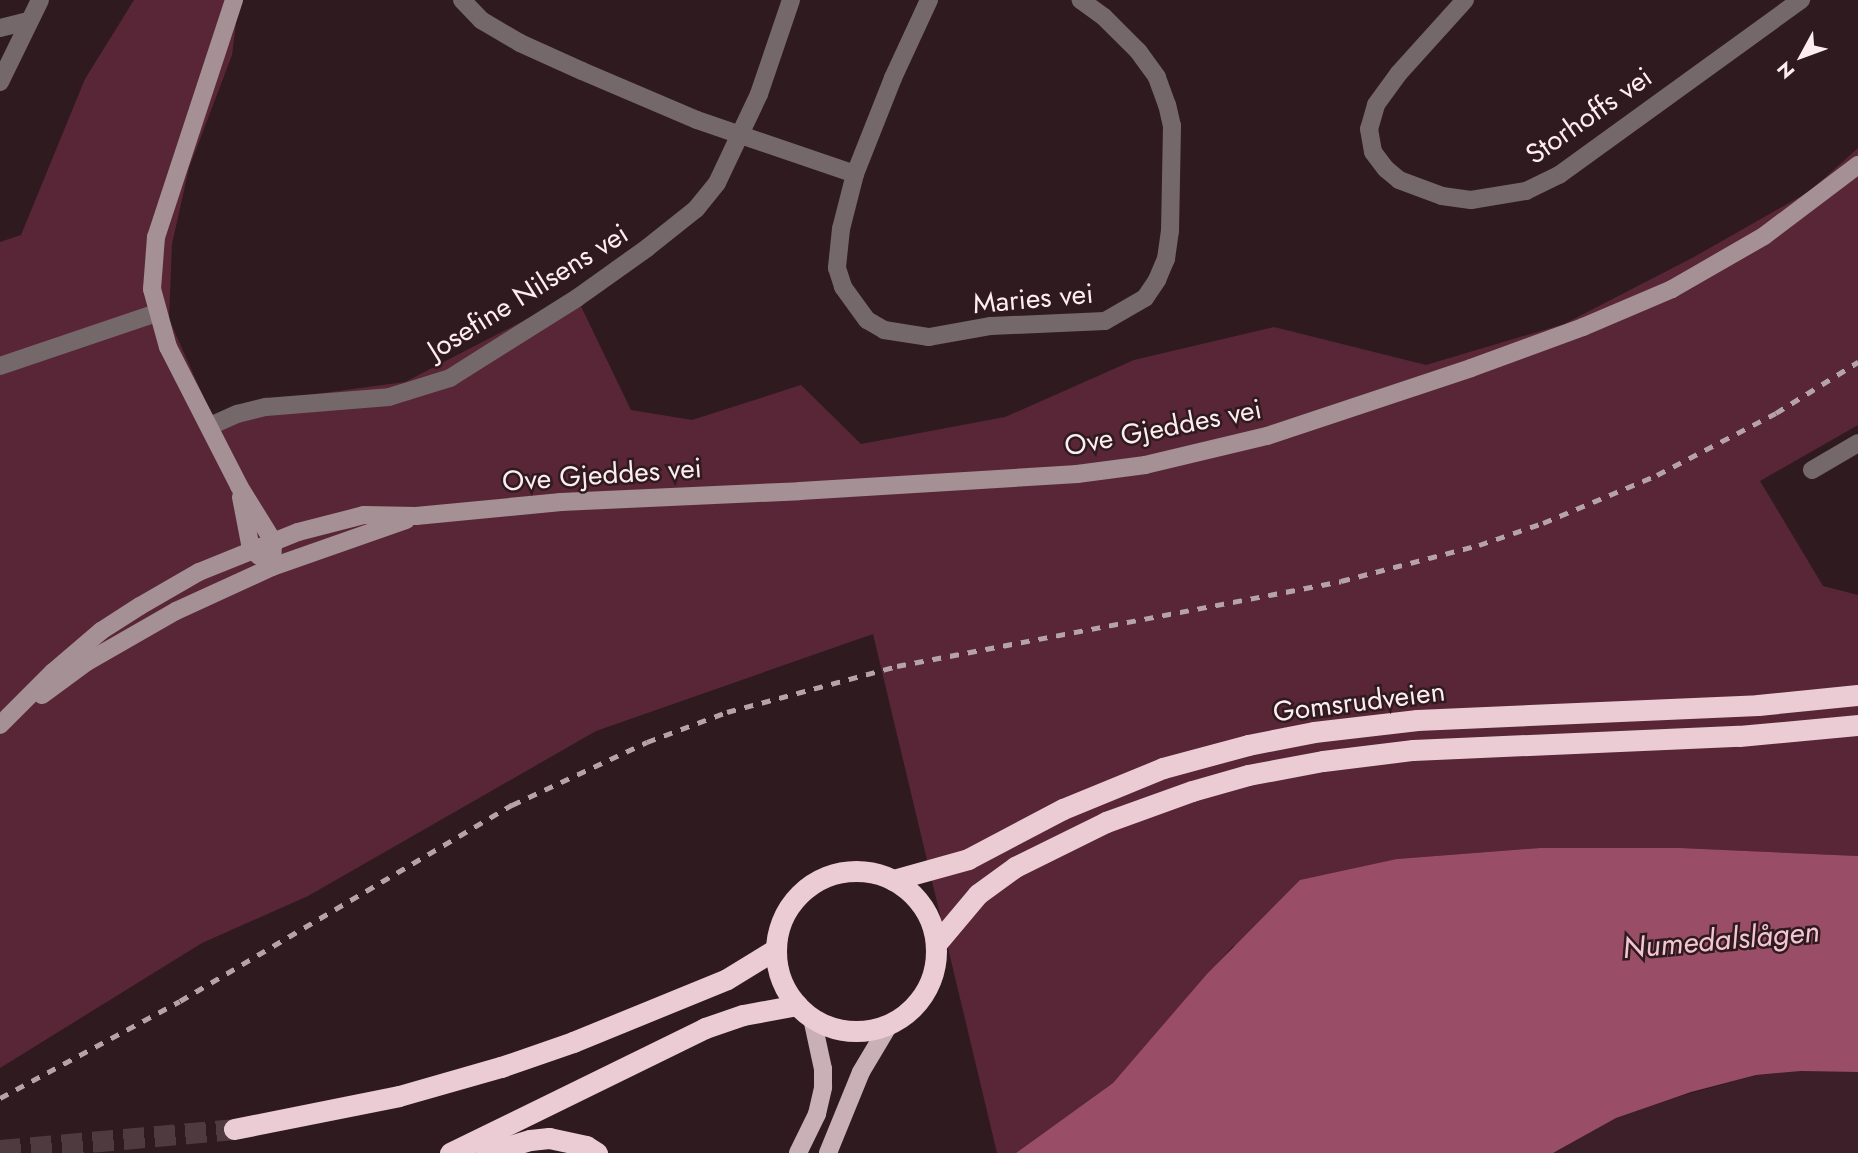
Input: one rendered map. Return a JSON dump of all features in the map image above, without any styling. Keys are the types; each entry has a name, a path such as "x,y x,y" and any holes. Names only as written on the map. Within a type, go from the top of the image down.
{"highway":[{"name":"Gomsrudveien","path":"893,880 968,859 1063,809 1163,768 1301,734 1418,720 1758,705 1858,695"},
{"name":"Gomsrudveien","path":"936,944 978,894 1015,867 1106,822 1192,791 1248,775 1323,761 1413,750 1727,737 1858,725"},
{"path":"450,1153 705,1028 743,1015 804,1011 848,1031 889,1025 913,1007 925,991 933,973 936,944 932,925 923,906 893,880 873,873 853,871 833,874 814,883 799,895 787,911 779,930 776,950 781,979 804,1011"},
{"path":"234,1129 399,1096 501,1067 573,1042 727,979 776,950"},
{"path":"486,1153 530,1140 549,1138 576,1143 597,1153"}],"main road":[{"path":"798,1153 817,1114 823,1087 823,1069 804,1011"},
{"path":"828,1153 857,1081 889,1025"}],"street":[{"path":"0,82 40,0"},
{"path":"234,0 156,237 152,289 168,347 239,486 273,541 272,567"},
{"path":"462,0 481,20 520,43 697,120 855,174"},
{"name":"Josefine Nilsens vei","path":"210,426 237,414 267,407 389,397 450,378 578,298 696,209 717,183 742,135 791,0"},
{"name":"Maries vei","path":"929,0 893,78 855,174 841,229 837,268 855,305 867,320 884,330 929,337 991,326 1105,321 1145,298 1166,259 1170,231 1172,126 1167,105 1157,77 1138,51 1081,0"},
{"name":"Storhoffs vei","path":"1465,0 1399,73 1376,105 1369,129 1373,152 1399,180 1442,196 1471,200 1526,191 1559,175 1801,0"},
{"path":"0,28 28,22"},
{"name":"Ove Gjeddes vei","path":"5,721 53,672 101,631 199,572 298,531 364,515 416,516 561,502 1077,474 1145,464 1267,436 1484,364 1583,327 1672,289 1765,236 1858,165"},
{"path":"0,366 157,313"},
{"path":"1812,470 1858,443"},
{"path":"239,486 251,549 272,567"},
{"name":"Ove Gjeddes vei","path":"5,721 118,643 177,611 272,567 416,516"}],"shaded area":[{"path":"134,0 239,0 232,55 189,168 172,244 169,319 215,423 271,400 405,382 575,294 631,410 692,420 801,385 861,444 1005,417 1134,360 1274,327 1426,365 1564,324 1694,257 1810,191 1858,148 1858,425 1760,481 1823,586 1858,595 1858,856 1680,848 1540,848 1397,859 1232,947 1113,1083 1016,1153 997,1153 873,634 596,731 308,896 202,943 0,1068 0,242 21,235 85,79"},
{"path":"1801,1071 1858,1072 1858,1153 1553,1153 1616,1118 1653,1104 1756,1075"}],"water":[{"name":"Numedalslågen","path":"1540,848 1680,848 1858,856 1858,1072 1801,1071 1756,1075 1691,1092 1616,1118 1553,1153 1016,1153 1113,1083 1207,974 1300,880 1397,859"}],"tunnel":[{"path":"0,1150 234,1129"}],"railway":[{"path":"0,1098 180,1001 512,805 647,742 727,712 897,666 1341,581 1479,545 1543,523 1657,475 1776,413 1858,362"}]}
